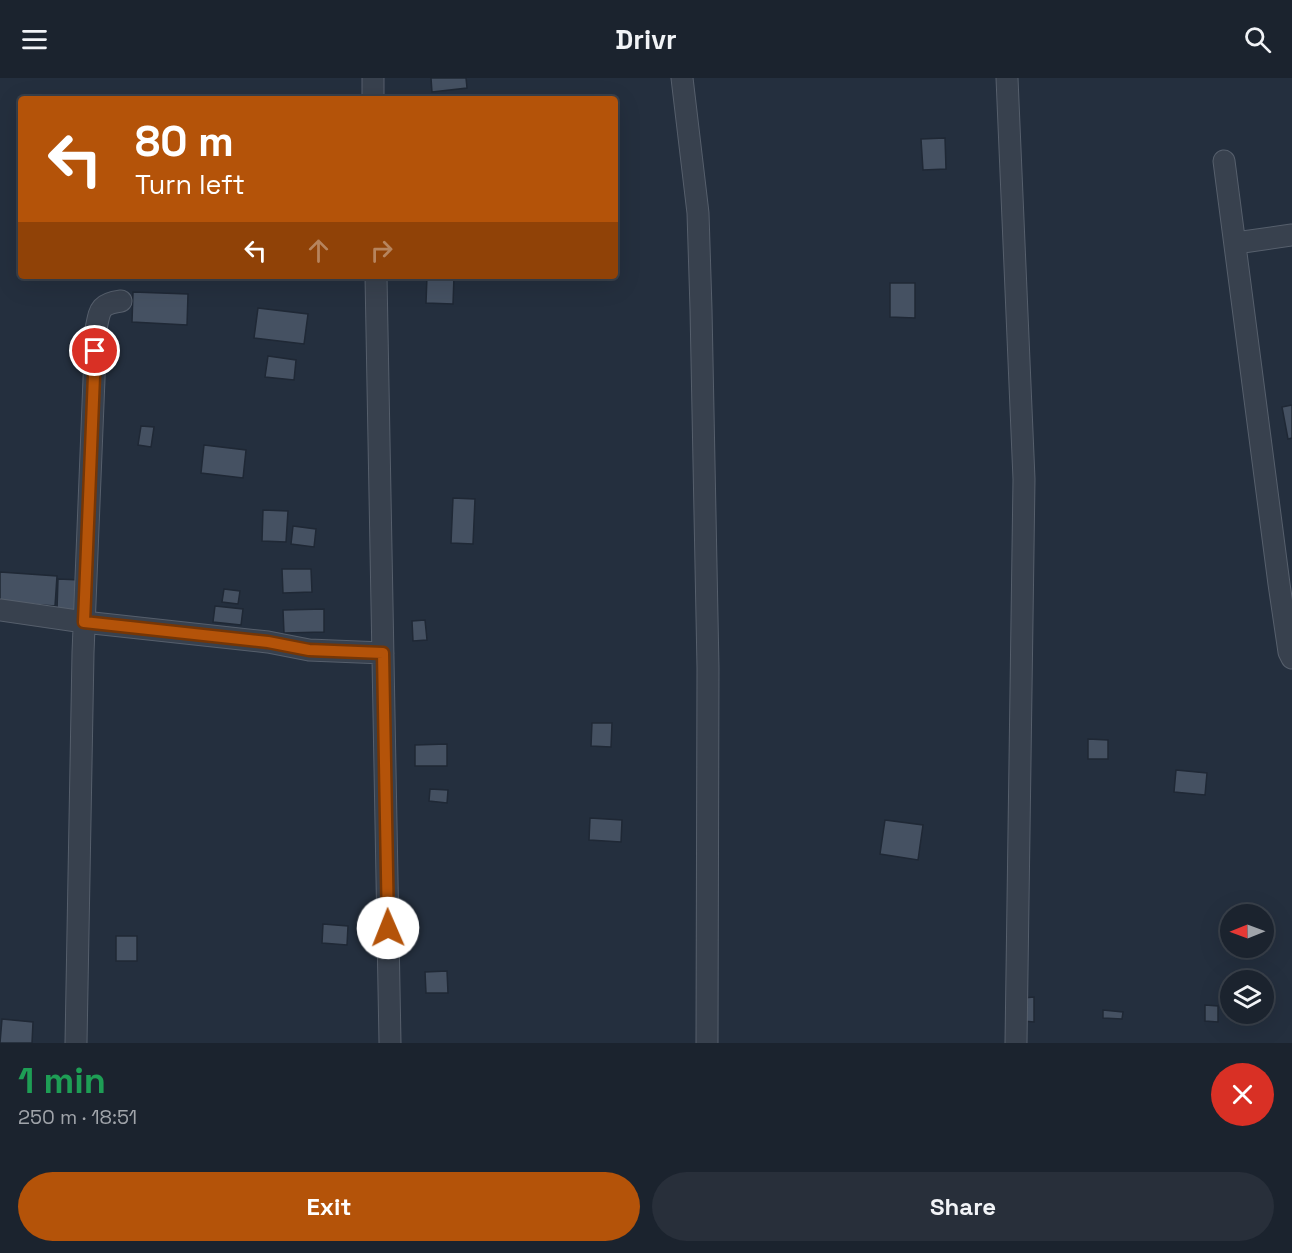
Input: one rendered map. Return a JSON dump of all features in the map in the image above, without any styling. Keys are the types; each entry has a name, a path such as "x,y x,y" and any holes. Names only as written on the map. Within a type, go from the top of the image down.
{"street":[{"path":"373,78 373,96"},
{"path":"682,78 698,213 708,668 707,1043"},
{"path":"1007,78 1024,479 1016,1043"},
{"path":"1224,161 1279,585 1289,652 1292,658"},
{"path":"1236,243 1292,235"},
{"path":"376,279 390,1043"},
{"path":"76,1043 84,622 96,329 102,307 107,303 121,301"},
{"path":"0,610 84,622 268,642 309,650 383,653"}],"building":[{"path":"431,78 466,78 467,88 432,92"},
{"path":"945,138 946,169 923,170 921,139"},
{"path":"427,279 454,279 453,304 426,303"},
{"path":"890,283 915,283 915,318 890,317"},
{"path":"133,292 188,294 187,325 132,322"},
{"path":"258,308 308,314 304,344 254,338"},
{"path":"268,356 296,360 294,380 265,377"},
{"path":"1292,405 1292,438 1288,439 1282,407"},
{"path":"141,426 154,427 151,447 138,445"},
{"path":"204,445 246,450 243,478 201,473"},
{"path":"453,498 475,499 473,544 451,543"},
{"path":"263,510 288,511 286,542 262,541"},
{"path":"293,526 316,529 314,547 291,544"},
{"path":"282,569 311,569 312,592 283,593"},
{"path":"0,572 57,576 55,606 0,602"},
{"path":"58,579 81,580 80,611 57,610"},
{"path":"224,589 240,591 238,604 222,602"},
{"path":"215,606 243,609 241,625 213,622"},
{"path":"324,609 324,632 284,633 283,610"},
{"path":"425,620 427,640 413,641 412,621"},
{"path":"592,723 612,723 611,747 591,746"},
{"path":"1088,739 1108,740 1108,759 1088,759"},
{"path":"447,744 447,766 415,766 415,745"},
{"path":"1176,770 1207,773 1205,795 1174,792"},
{"path":"430,789 448,790 447,803 429,801"},
{"path":"590,818 622,820 621,842 589,840"},
{"path":"885,820 923,825 918,860 880,854"},
{"path":"323,924 348,926 347,945 322,943"},
{"path":"116,936 137,936 137,961 116,961"},
{"path":"447,971 448,993 426,993 425,972"},
{"path":"1034,997 1034,1022 1023,1021 1023,998"},
{"path":"1205,1005 1218,1006 1218,1022 1205,1021"},
{"path":"1103,1010 1123,1012 1122,1019 1103,1018"},
{"path":"2,1019 33,1022 32,1043 0,1043"}],"route":[{"path":"95,351 84,622 268,642 309,650 383,653 388,928"}]}
